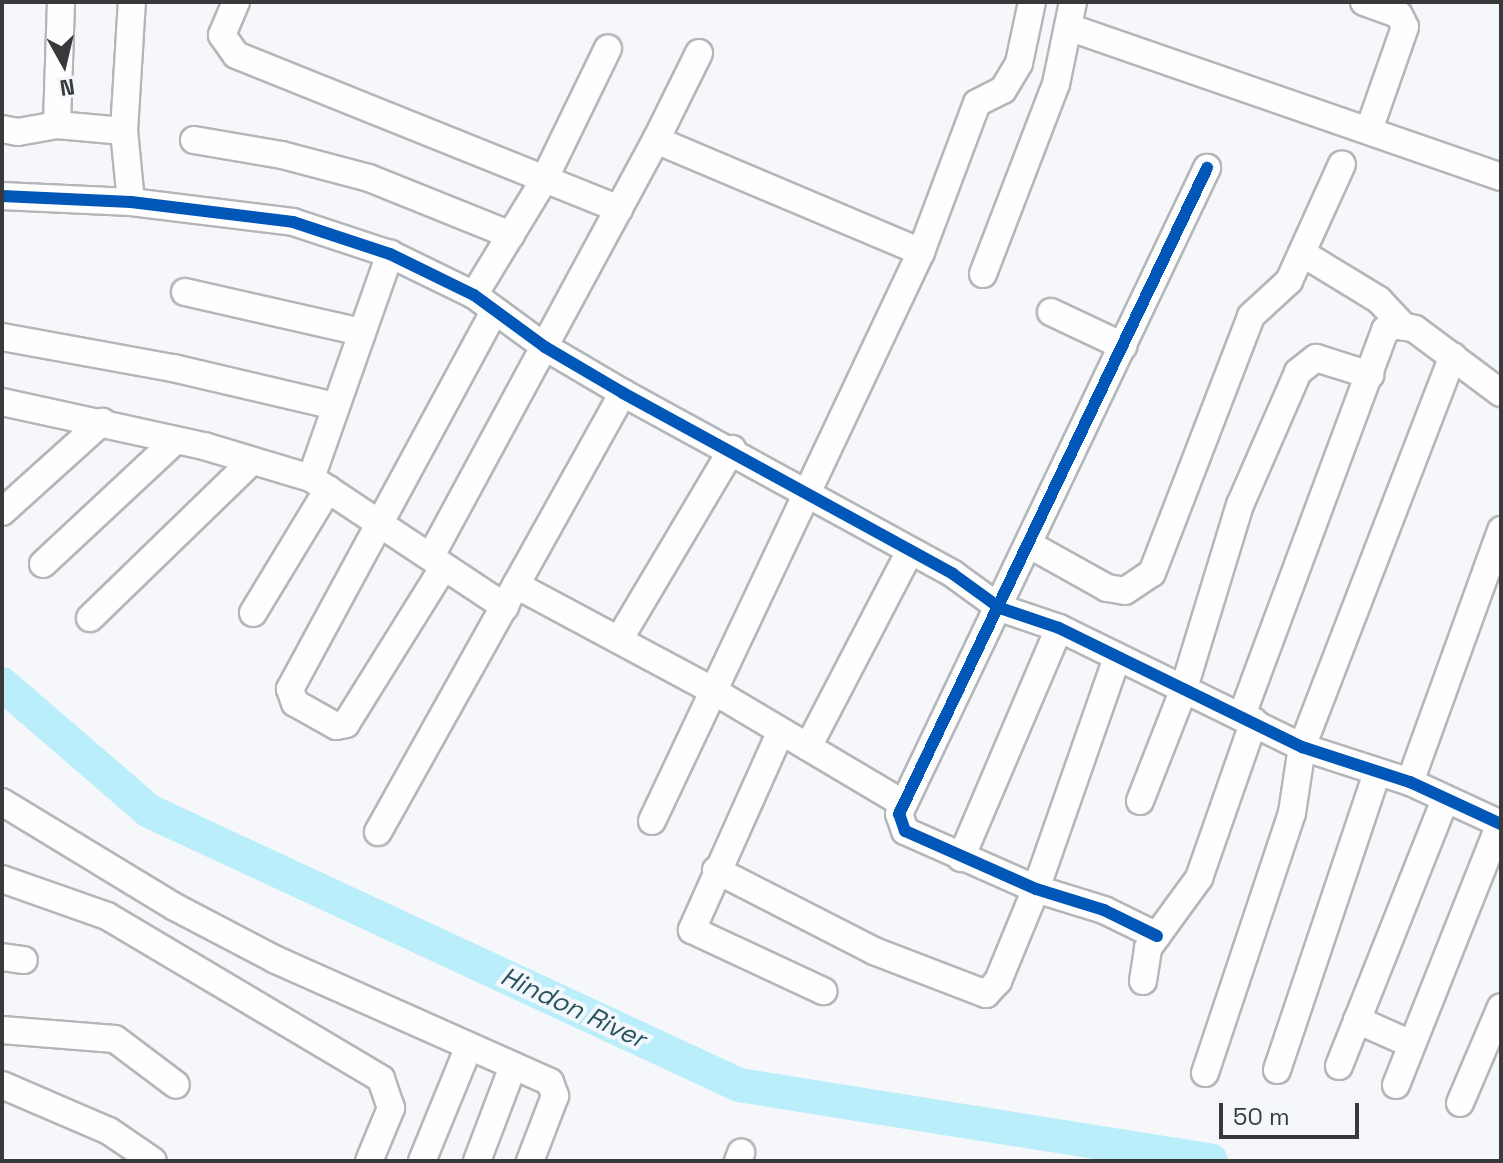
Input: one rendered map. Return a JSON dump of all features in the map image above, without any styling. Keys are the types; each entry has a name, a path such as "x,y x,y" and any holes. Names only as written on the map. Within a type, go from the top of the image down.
{"street":[{"path":"57,125 61,2"},
{"path":"131,202 124,131 132,2"},
{"path":"236,2 222,35 236,55 619,209"},
{"path":"652,821 921,252 977,103 1003,90 1019,63 1032,2"},
{"path":"1364,2 1399,15 1405,27 1369,130"},
{"path":"983,274 1056,84 1070,14 1369,130 1501,177"},
{"path":"608,48 545,178 511,235 484,303 383,522 290,689 295,703 336,726 346,724 437,562 699,53"},
{"path":"1019,63 1056,84"},
{"path":"2,129 18,132 57,125 124,131"},
{"path":"194,140 282,155 369,178 511,235"},
{"path":"656,140 921,252"},
{"path":"1030,545 1107,588 1125,591 1152,573 1251,316 1282,292 1342,164"},
{"path":"1157,936 1104,910 1036,889 961,858 899,826 902,803 1000,608 1207,168"},
{"path":"2,196 131,202 293,222 390,254 484,303 545,347 623,393 732,449 909,553 953,574 1000,608 1059,628 1302,747 1410,782 1500,824 1396,1085"},
{"path":"1302,253 1379,300 1404,327 1453,356 1501,393"},
{"path":"253,613 320,484 335,406 390,254"},
{"path":"185,292 361,332"},
{"path":"1051,312 1123,346"},
{"path":"1143,981 1144,958 1199,878 1248,718 1385,330 1404,327"},
{"path":"2,337 173,368 335,406"},
{"path":"1205,1073 1292,813 1302,747 1453,356"},
{"path":"1140,801 1183,691 1240,505 1298,372 1316,358 1370,375"},
{"path":"378,832 623,393"},
{"path":"2,402 102,422 320,484 383,522 437,562 511,596 620,638 902,803"},
{"path":"2,512 102,422"},
{"path":"43,564 175,441"},
{"path":"620,638 732,449"},
{"path":"90,618 251,462"},
{"path":"1410,782 1501,530"},
{"path":"808,747 909,553"},
{"path":"961,858 1059,628"},
{"path":"716,870 874,951 978,994 992,990 1036,889 1117,658"},
{"path":"780,733 716,870 693,933 823,991"},
{"path":"1277,1070 1377,772"},
{"path":"1339,1066 1445,799"},
{"path":"2,802 189,914 555,1088 530,1161"},
{"path":"2,879 107,916 381,1079 391,1108 369,1161"},
{"path":"1460,1103 1501,1007"},
{"path":"1357,1020 1411,1044"},
{"path":"2,1030 115,1039 176,1085"},
{"path":"422,1161 468,1049"},
{"path":"477,1161 513,1066"},
{"path":"2,1085 109,1131 153,1161"}],"waterway":[{"name":"Hindon River","path":"2,684 149,811 739,1085 1211,1161"}],"cycle path":[{"path":"1157,936 1104,910 1036,889 905,831 899,814 1207,168"},
{"path":"2,196 131,202 293,222 390,254 474,295 545,347 953,574 1000,608 1059,628 1302,747 1410,782 1501,824"}]}
